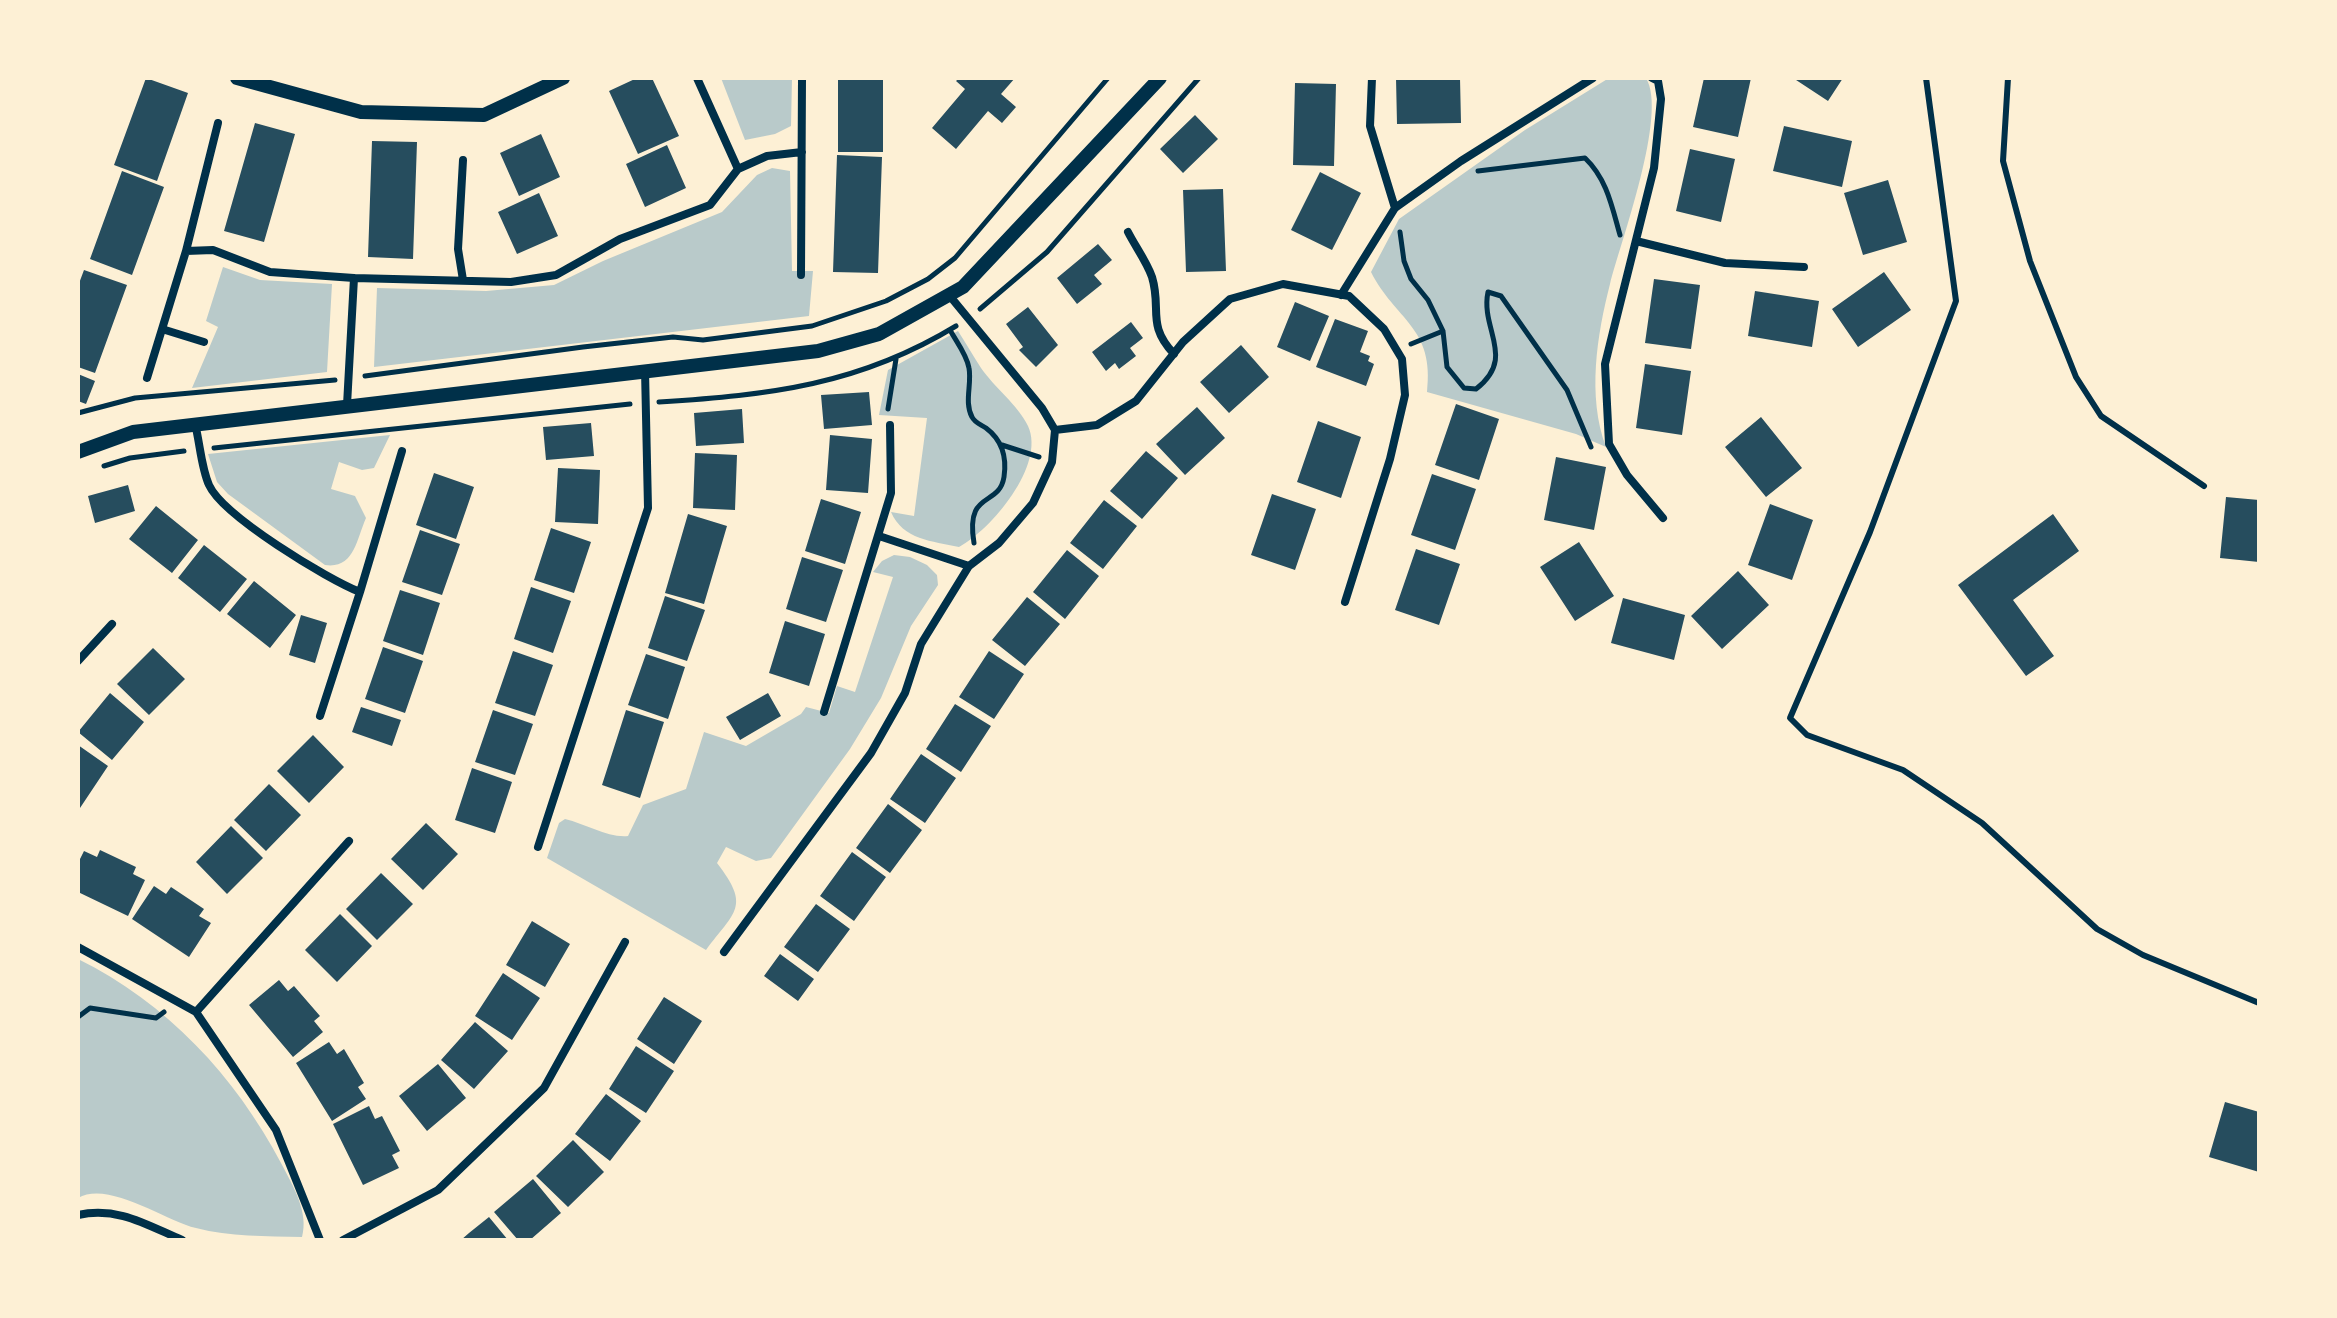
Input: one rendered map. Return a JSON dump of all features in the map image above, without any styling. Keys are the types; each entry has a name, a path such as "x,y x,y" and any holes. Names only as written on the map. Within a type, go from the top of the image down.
{"street":[{"path":"237,78 361,112 484,115 563,78"},
{"path":"697,78 738,169"},
{"path":"801,275 802,78"},
{"path":"78,452 133,432 645,369 818,351 879,334 963,287 1160,78"},
{"path":"1372,78 1370,126 1395,208"},
{"path":"1341,295 1395,208 1461,161 1558,103 1593,78"},
{"path":"1657,79 1661,99 1654,168 1605,364 1609,444 1627,475 1663,518"},
{"path":"147,378 186,251 218,123"},
{"path":"186,251 213,250 270,272 354,278 511,282 556,275 620,239 710,205 738,169 767,156 802,152"},
{"path":"463,160 458,249 463,280"},
{"path":"1128,232 1152,278 1154,319 1161,340 1174,354"},
{"path":"1636,241 1725,263 1804,267"},
{"path":"347,405 346,379 354,278"},
{"path":"1055,430 1097,425 1136,401 1174,354 1230,299 1283,284 1349,296 1384,329 1402,359 1405,395 1390,459 1345,602"},
{"path":"724,952 871,753 905,693 921,644 972,563 999,543 1033,503 1052,462 1055,430 1042,408 949,295"},
{"path":"162,329 204,342"},
{"path":"538,847 648,508 645,369"},
{"path":"195,424 210,487 245,521 318,572 360,592"},
{"path":"824,712 891,493 890,425"},
{"path":"320,716 402,451"},
{"path":"879,536 972,563"},
{"path":"78,661 112,624"},
{"path":"196,1012 349,841"},
{"path":"343,1240 438,1190 544,1088 625,942"},
{"path":"78,947 196,1012 276,1130 320,1240"},
{"path":"78,1215 94,1211 121,1213 182,1240"}],"lane":[{"path":"1926,78 1956,301 1870,532 1790,718 1807,735 1903,770 1982,823 2097,929 2143,955 2259,1003"},
{"path":"2008,78 2003,161 2030,261 2076,377 2101,416 2204,486"}],"path":[{"path":"78,413 135,398 346,379 673,337 703,340 812,326 886,301 928,279 955,258 1108,78"},
{"path":"1461,161 1475,172 1585,158 1597,170 1620,235 1636,241"},
{"path":"1395,208 1404,261 1443,331 1447,367 1454,380 1464,388 1476,389 1494,369 1497,356 1486,304 1488,292 1501,296 1567,390 1592,447 1601,459 1614,453"},
{"path":"950,330 969,366 968,407 973,421 988,430 1002,445 1052,462"},
{"path":"1397,352 1443,331"},
{"path":"890,425 888,407 896,359"},
{"path":"972,563 972,512 981,501 995,494 1004,480 1002,445"},
{"path":"78,1017 90,1008 156,1018 177,1001"}],"shaded area":[{"path":"721,78 792,78 791,126 775,134 745,140"},
{"path":"1609,78 1646,78 1651,95 1651,119 1640,178 1610,284 1598,345 1595,386 1606,447 1576,434 1427,392 1428,370 1419,338 1371,272 1399,219 1525,130"},
{"path":"772,168 790,171 792,271 813,271 809,316 374,367 377,288 486,291 554,285 603,261 722,212 757,175"},
{"path":"223,267 260,280 332,284 327,372 192,388 218,327 206,321"},
{"path":"958,331 981,368 1024,418 1032,442 1023,477 1012,495 986,526 959,547 919,538 896,521 891,512 914,516 927,418 879,415 888,370"},
{"path":"390,435 374,468 362,470 339,462 331,489 355,496 366,518 353,552 342,563 335,565 325,565 228,494 217,482 208,454"},
{"path":"894,555 910,557 927,565 937,575 938,585 911,626 881,698 850,749 771,858 756,861 726,847 717,863 734,890 735,908 706,950 547,858 559,823 565,819 605,833 628,836 643,805 686,789 704,732 746,746 801,714 806,707 829,713 837,686 855,692 893,577 873,572 882,561"},
{"path":"78,959 141,997 196,1045 220,1072 263,1131 299,1199 304,1228 302,1237 248,1236 209,1231 183,1224 120,1197 90,1194 78,1198"}],"building":[{"path":"146,78 188,93 157,181 114,165"},
{"path":"637,78 652,78 679,136 638,154 609,91"},
{"path":"838,78 883,78 883,152 838,152"},
{"path":"959,78 1015,78 1001,94 1016,107 1002,123 988,111 956,149 932,128 965,89 956,81"},
{"path":"1396,78 1460,78 1461,123 1397,124"},
{"path":"1704,78 1751,78 1738,137 1693,127"},
{"path":"1793,78 1843,78 1828,101"},
{"path":"1295,83 1336,84 1334,166 1293,165"},
{"path":"1195,115 1218,139 1183,173 1160,149"},
{"path":"255,123 295,134 264,242 224,231"},
{"path":"1784,126 1852,141 1842,187 1773,171"},
{"path":"541,134 560,177 519,196 500,153"},
{"path":"372,141 417,142 413,259 368,257"},
{"path":"667,145 686,188 645,207 626,164"},
{"path":"1690,149 1735,159 1721,222 1676,211"},
{"path":"837,155 882,157 878,273 833,272"},
{"path":"122,171 164,187 132,275 90,259"},
{"path":"1320,172 1361,193 1332,250 1291,230"},
{"path":"1888,180 1907,242 1863,255 1844,193"},
{"path":"1223,189 1226,271 1186,272 1183,190"},
{"path":"539,193 558,236 517,254 498,212"},
{"path":"1098,244 1112,260 1094,275 1102,284 1077,304 1057,278"},
{"path":"84,270 127,285 95,373 78,367 78,286"},
{"path":"1884,272 1911,310 1858,347 1832,309"},
{"path":"1654,279 1700,285 1691,349 1645,343"},
{"path":"1755,291 1819,301 1812,347 1748,336"},
{"path":"1295,302 1329,316 1310,361 1277,347"},
{"path":"1028,307 1058,345 1036,367 1019,350 1023,347 1006,324"},
{"path":"1335,319 1368,331 1360,352 1370,356 1368,361 1374,364 1366,386 1316,367"},
{"path":"1131,322 1143,338 1130,348 1136,356 1119,369 1115,363 1106,371 1092,352"},
{"path":"1241,345 1269,377 1229,413 1200,382"},
{"path":"1645,364 1691,371 1682,435 1636,428"},
{"path":"78,374 95,381 86,404 78,401"},
{"path":"869,392 872,425 824,429 821,395"},
{"path":"1456,404 1499,419 1479,480 1435,465"},
{"path":"1197,407 1225,438 1185,475 1156,444"},
{"path":"742,409 744,443 696,446 694,413"},
{"path":"1761,417 1802,468 1766,497 1725,447"},
{"path":"1318,421 1361,437 1341,498 1297,482"},
{"path":"591,423 594,456 546,460 543,427"},
{"path":"830,435 872,439 868,493 826,490"},
{"path":"1146,451 1178,478 1142,519 1110,491"},
{"path":"695,453 737,455 735,510 693,508"},
{"path":"1556,457 1606,467 1594,530 1544,520"},
{"path":"558,468 600,470 598,524 555,522"},
{"path":"434,473 474,487 456,539 416,525"},
{"path":"1432,474 1476,489 1455,550 1411,535"},
{"path":"128,485 135,511 95,523 88,496"},
{"path":"1272,494 1316,509 1295,570 1251,555"},
{"path":"2226,497 2259,500 2259,562 2220,558"},
{"path":"821,499 861,512 845,564 805,551"},
{"path":"1104,500 1137,526 1103,569 1070,543"},
{"path":"1770,504 1813,520 1792,580 1748,565"},
{"path":"156,506 198,540 172,573 129,539"},
{"path":"688,514 727,526 704,604 665,593"},
{"path":"2053,514 2079,551 2013,600 2054,656 2026,676 1958,585"},
{"path":"551,528 591,542 574,593 534,580"},
{"path":"420,530 460,544 442,595 402,582"},
{"path":"1579,542 1614,596 1575,621 1540,567"},
{"path":"204,545 247,579 220,612 178,578"},
{"path":"1416,549 1460,564 1439,625 1395,610"},
{"path":"1067,550 1099,576 1065,619 1033,592"},
{"path":"802,557 843,570 826,622 786,609"},
{"path":"1738,571 1769,605 1722,649 1691,616"},
{"path":"254,581 296,615 270,648 227,614"},
{"path":"531,587 571,601 553,653 514,639"},
{"path":"400,590 440,603 423,655 383,641"},
{"path":"665,596 705,610 687,661 648,648"},
{"path":"1027,597 1060,624 1025,666 992,640"},
{"path":"1623,598 1685,615 1674,660 1611,643"},
{"path":"301,615 327,623 315,663 289,655"},
{"path":"785,621 825,634 809,686 769,673"},
{"path":"383,647 423,661 405,713 365,699"},
{"path":"153,648 185,679 149,715 117,684"},
{"path":"513,651 553,665 535,716 495,703"},
{"path":"989,651 1024,674 994,719 959,697"},
{"path":"646,654 685,667 668,719 628,705"},
{"path":"110,693 144,722 112,760 78,732"},
{"path":"768,693 781,716 740,740 726,717"},
{"path":"955,704 991,726 961,772 926,749"},
{"path":"361,707 401,720 392,746 352,732"},
{"path":"493,710 533,724 515,775 475,762"},
{"path":"626,710 664,722 640,798 602,785"},
{"path":"313,735 344,767 309,803 277,771"},
{"path":"78,745 108,766 80,808 78,807"},
{"path":"921,754 956,778 925,823 890,799"},
{"path":"472,768 512,782 495,833 455,820"},
{"path":"269,784 301,815 266,851 234,820"},
{"path":"888,804 922,830 890,873 856,848"},
{"path":"426,823 458,854 423,890 391,859"},
{"path":"231,826 263,858 227,894 196,862"},
{"path":"100,850 136,867 133,874 145,880 128,916 78,892 78,863 84,851 97,857"},
{"path":"852,852 886,877 854,921 820,896"},
{"path":"381,873 413,904 377,940 346,909"},
{"path":"154,886 166,894 171,887 204,909 199,916 211,923 189,957 132,919"},
{"path":"816,904 850,929 818,972 784,947"},
{"path":"340,914 372,946 337,982 305,950"},
{"path":"532,921 570,944 545,987 506,965"},
{"path":"780,954 814,979 798,1001 764,976"},
{"path":"503,973 540,998 512,1040 475,1016"},
{"path":"279,980 288,991 294,986 320,1016 314,1021 323,1032 293,1057 249,1005"},
{"path":"664,997 702,1021 674,1064 637,1039"},
{"path":"475,1022 508,1051 474,1089 441,1060"},
{"path":"329,1042 337,1054 344,1049 364,1083 358,1087 366,1099 332,1121 296,1063"},
{"path":"636,1046 674,1071 646,1113 609,1089"},
{"path":"438,1064 466,1098 427,1131 399,1096"},
{"path":"606,1094 641,1121 610,1161 575,1134"},
{"path":"2225,1102 2259,1112 2259,1172 2209,1157"},
{"path":"369,1106 375,1119 382,1116 400,1151 392,1155 399,1168 363,1185 333,1124"},
{"path":"573,1140 604,1172 568,1207 536,1176"},
{"path":"533,1179 561,1213 530,1240 518,1240 494,1212"},
{"path":"489,1217 508,1240 461,1240 469,1233"}]}
